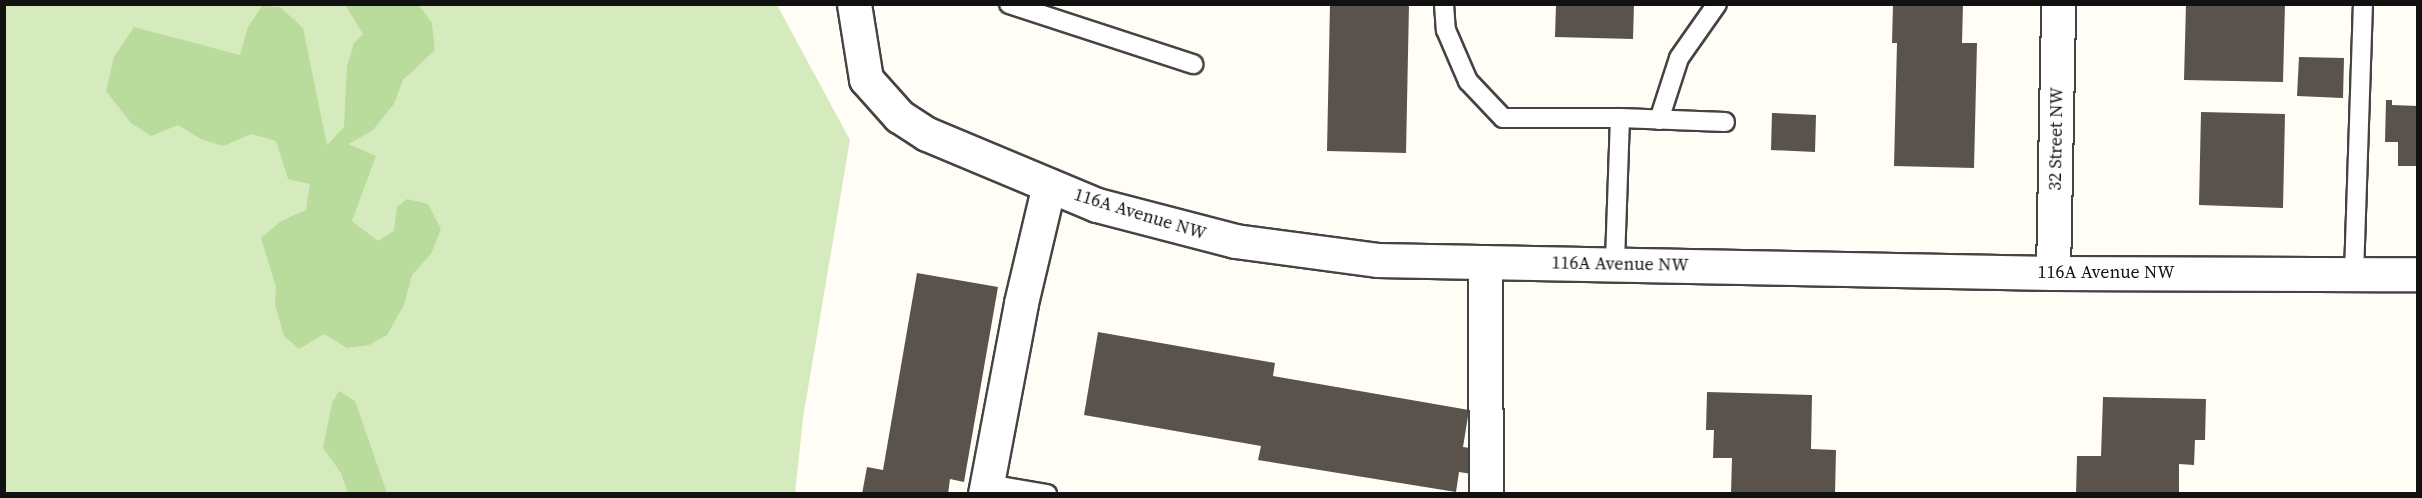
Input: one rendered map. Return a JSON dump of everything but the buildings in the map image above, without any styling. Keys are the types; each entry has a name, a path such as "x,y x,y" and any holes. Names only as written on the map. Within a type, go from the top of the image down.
{"street":[{"name":"116A Avenue NW","path":"854,4 866,79 899,116 927,134 1097,205 1234,241 1377,260 2053,273 2418,274"},
{"name":"32 Street NW","path":"2053,273 2058,4"},
{"path":"986,489 1021,303 1049,185"},
{"path":"1485,262 1486,494"}],"lane":[{"path":"1009,4 1193,64"},
{"path":"1444,4 1446,30 1468,81 1503,118 1620,118 1725,122"},
{"path":"1659,120 1679,58 1717,4"},
{"path":"2354,274 2363,4"},
{"path":"1615,264 1620,118"},
{"path":"986,489 1047,494"}],"green space":[{"path":"4,5 777,5 850,140 803,418 795,493 5,493"},
{"path":"345,5 419,5 432,23 435,50 403,80 394,104 372,131 348,144 376,156 352,221 378,241 394,231 397,207 407,199 428,204 441,229 431,254 412,275 404,305 387,335 369,345 347,348 324,334 299,349 284,336 275,304 276,287 261,238 281,221 306,210 310,184 288,179 276,141 251,134 223,146 201,139 178,125 151,136 131,123 106,91 114,57 134,27 240,55 248,27 262,6 280,7 303,28 327,145 344,127 347,66 354,43 363,34"},
{"path":"339,391 355,401 387,493 348,493 341,473 323,448 332,403"}]}
